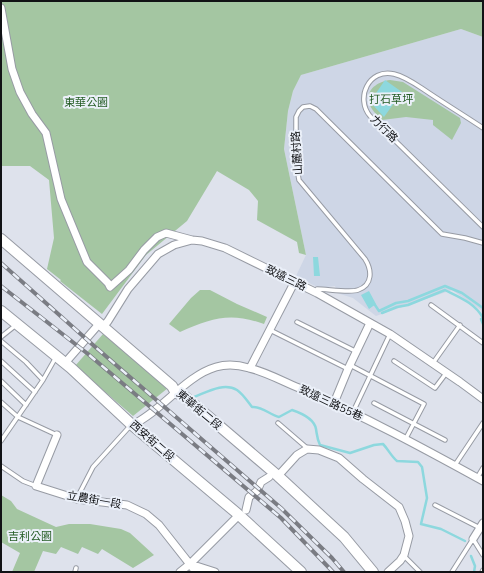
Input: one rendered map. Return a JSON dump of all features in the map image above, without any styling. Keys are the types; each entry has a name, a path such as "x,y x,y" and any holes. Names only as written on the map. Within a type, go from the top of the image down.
{"street":[{"name":"致遠三路","path":"1,8 12,69 20,92 32,114 46,133 61,199 87,262 108,282 110,287 129,270 144,250 157,237 166,233 202,241 225,248 294,283 316,292 390,334 483,399"},
{"name":"東華街二段","path":"1,239 172,386 176,393 183,395 273,476 344,537 373,572"},
{"path":"65,363 101,326 108,321 128,289 158,254 174,246 192,240"},
{"path":"250,368 294,283"},
{"name":"西安街二段","path":"1,311 65,363 132,425 242,512 301,572"},
{"path":"334,403 370,323"},
{"name":"致遠三路55巷","path":"132,425 141,420 204,372 214,367 233,365 250,368 334,403 455,465 480,480"},
{"path":"36,486 57,435"},
{"path":"180,572 190,564 242,512 249,497 257,490 260,482 273,476 307,448 319,450 339,458 399,507 409,536 404,555 388,572"},
{"name":"立農街一段","path":"36,486 76,499 127,505 146,514 159,524 196,572"},
{"path":"474,539 481,525"},
{"path":"190,564 216,572"}],"lane":[{"name":"力行路","path":"483,128 412,82 396,74 387,73 376,76 368,84 364,93 365,107 370,116 483,227"},
{"name":"山麓村路","path":"316,292 317,289 353,291 360,289 369,280 371,270 365,259 299,180 296,162 295,126 297,114 301,108 308,106 316,109 442,234 483,243"},
{"path":"431,305 483,343"},
{"path":"297,322 357,352"},
{"path":"1,337 16,324"},
{"path":"433,363 460,325"},
{"path":"270,330 349,367 370,375 424,404 405,440"},
{"path":"352,412 390,334"},
{"path":"1,341 26,362 43,380"},
{"path":"1,441 43,380 56,356"},
{"path":"1,361 35,392"},
{"path":"394,361 435,388 446,372"},
{"path":"1,381 26,405"},
{"path":"1,402 18,416 57,435"},
{"path":"374,402 445,440"},
{"path":"278,423 307,448"},
{"path":"455,465 483,423"},
{"path":"76,499 93,467 132,425"},
{"name":"立農街一段","path":"1,466 23,481 36,486"},
{"path":"480,480 483,468"},
{"path":"435,505 481,525"},
{"path":"452,572 474,539 483,555"},
{"path":"404,555 420,572"}],"shaded area":[{"path":"461,29 483,37 483,317 481,310 452,290 376,316 353,298 337,293 335,286 319,288 296,276 306,255 284,149 288,111 293,91 301,75"}],"green space":[{"name":"東華公園","path":"1,1 483,1 483,37 461,29 301,75 293,91 288,111 284,149 306,255 299,253 297,242 257,220 258,201 249,190 217,171 187,221 146,255 102,314 47,269 54,238 49,180 30,166 1,166"},
{"name":"打石草坪","path":"390,80 403,82 460,118 461,123 452,140 433,125 433,120 406,117 382,120 371,107 369,95 370,91 376,85"},
{"path":"200,290 210,290 267,317 264,324 241,318 221,318 202,323 180,332 169,324 191,298"},
{"path":"103,334 168,388 133,416 75,366"},
{"name":"吉利公園","path":"1,495 11,501 17,509 56,527 69,524 90,524 121,529 130,533 154,555 133,568 102,549 98,554 82,547 78,554 61,547 56,554 43,551 34,572 12,572 20,553 1,542"}],"water":[{"path":"385,80 402,92 384,117 370,102"},
{"path":"313,257 318,257 320,276 314,276"},
{"path":"369,291 376,304 369,309 361,295"}],"waterway":[{"path":"375,305 379,311 396,303 408,301 445,286 462,293 483,308"},
{"path":"382,313 397,307 408,305 445,290 471,304 483,318"},
{"path":"481,319 483,324"},
{"path":"194,397 221,387 232,388 237,390 252,407 263,409 279,417 292,410 307,416 315,425 320,445 350,453 374,445 383,444 397,461 418,462 422,467 427,498 421,524 441,529 465,541"},
{"path":"471,556 475,566 474,572"}],"railway":[{"path":"1,263 281,508 332,558 344,572"},
{"path":"1,286 88,354 281,518 333,572"}]}
